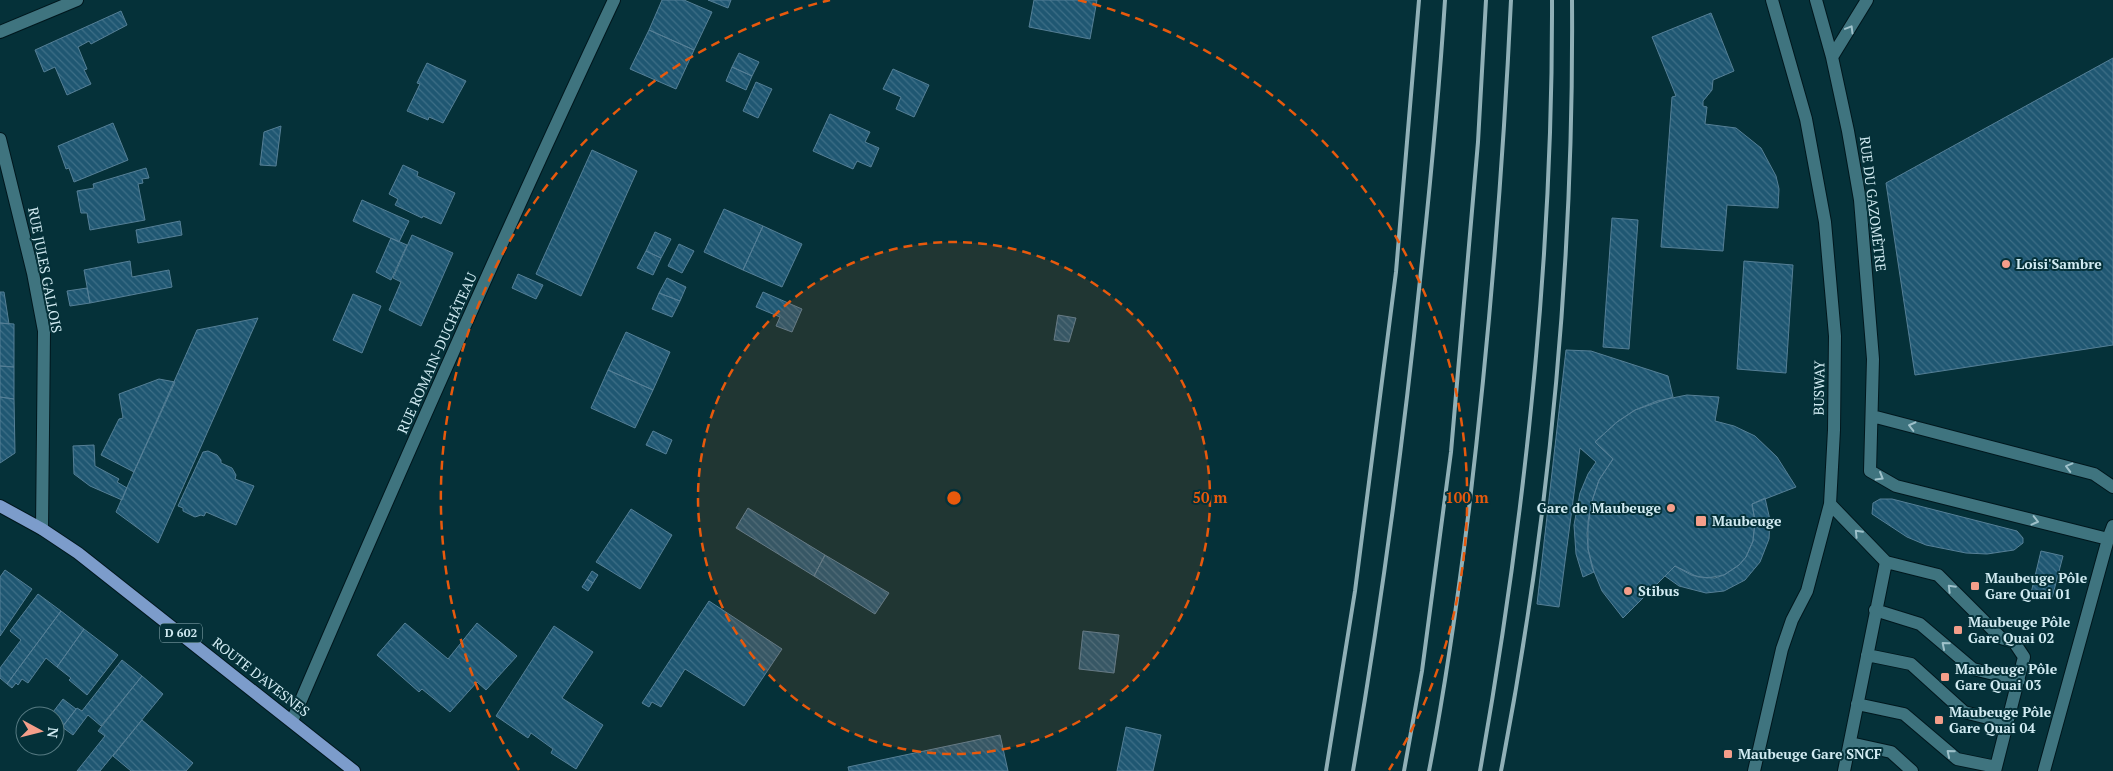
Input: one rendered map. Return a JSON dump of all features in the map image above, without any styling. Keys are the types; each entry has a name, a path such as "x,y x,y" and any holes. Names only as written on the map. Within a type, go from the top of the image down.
{"main road":[{"name":"ROUTE D'AVESNES","path":"0,506 42,529 78,553 354,771"}],"street":[{"path":"0,32 77,0"},
{"name":"RUE ROMAIN-DUCHÂTEAU","path":"292,721 444,372 614,0"},
{"name":"BUSWAY","path":"1754,771 1782,649 1792,620 1807,591 1830,504 1835,336 1825,222 1806,119 1772,0"},
{"name":"RUE DU GAZOMÈTRE","path":"1816,0 1832,57 1860,200 1873,360 1870,471 1896,486 2108,539"},
{"path":"1832,57 1867,0"},
{"name":"RUE JULES GALLOIS","path":"0,139 33,273 44,331 42,529"},
{"path":"1872,416 2094,474 2113,487"},
{"path":"1830,504 1886,562 1938,575 2001,638 2014,642 2024,657 1996,769 1957,759 1904,714 1858,704"},
{"path":"2044,771 2113,526"},
{"path":"1844,771 1886,562"},
{"path":"1875,610 1920,624 1973,669 2019,680"},
{"path":"1868,655 1911,664 1964,712 2008,724"},
{"path":"1850,743 1891,752 1912,771"}],"building":[{"path":"662,0 684,0 712,12 694,50 649,30"},
{"path":"708,0 731,0 728,8"},
{"path":"1034,0 1097,0 1090,39 1029,27"},
{"path":"121,11 127,25 91,44 89,41 78,47 87,69 84,70 91,84 67,95 55,67 44,72 35,50"},
{"path":"1711,13 1734,71 1713,80 1712,90 1703,101 1703,106 1707,107 1705,124 1736,128 1761,148 1776,176 1779,189 1778,208 1727,205 1723,251 1661,247 1672,97 1676,96 1652,37"},
{"path":"649,30 694,50 676,89 630,69"},
{"path":"739,53 759,62 752,76 732,67"},
{"name":"Loisi'Sambre","path":"2113,58 2113,345 1915,375 1886,183"},
{"path":"427,63 466,81 443,123 429,117 428,120 407,111 420,84 417,83"},
{"path":"732,67 752,76 746,90 726,81"},
{"path":"893,69 929,85 914,117 896,109 901,97 883,89"},
{"path":"756,82 772,89 758,118 743,111"},
{"path":"830,114 870,132 865,142 879,148 871,167 857,161 853,169 813,151"},
{"path":"113,123 128,160 74,182 69,168 66,169 58,146"},
{"path":"281,126 276,166 260,165 264,132"},
{"path":"592,150 637,171 581,296 536,274"},
{"path":"403,165 418,172 417,176 455,193 441,224 423,216 422,218 395,205 398,199 389,194"},
{"path":"146,168 149,178 142,179 143,183 138,184 145,220 90,230 87,213 81,213 77,191 94,188 93,184"},
{"path":"362,200 409,221 399,242 353,221"},
{"path":"724,209 763,226 743,270 704,252"},
{"path":"1612,218 1638,220 1629,349 1603,347"},
{"path":"180,221 182,235 138,243 136,230"},
{"path":"763,226 802,244 782,287 743,270"},
{"path":"655,232 671,239 661,258 646,251"},
{"path":"412,235 453,253 421,326 389,310 401,282 393,278"},
{"path":"391,238 407,245 391,280 376,272"},
{"path":"679,244 694,251 682,273 668,266"},
{"path":"646,251 661,258 653,275 637,268"},
{"path":"130,261 132,277 169,270 172,287 90,303 84,270"},
{"path":"1744,261 1793,265 1786,373 1737,369"},
{"path":"518,274 543,285 536,299 512,288"},
{"path":"667,278 686,287 680,301 659,293"},
{"path":"87,288 90,303 70,306 67,291"},
{"path":"0,292 4,292 9,324 0,323"},
{"path":"763,292 802,309 792,332 776,326 780,317 756,307"},
{"path":"659,293 680,301 672,317 652,309"},
{"path":"353,294 381,306 362,353 333,340"},
{"path":"1058,315 1076,318 1069,342 1054,340"},
{"path":"258,318 158,543 116,512 197,330"},
{"path":"0,323 14,324 14,367 0,366"},
{"path":"626,332 670,352 653,390 608,370"},
{"path":"1566,350 1591,351 1668,376 1673,397 1635,410 1617,422 1595,442 1613,459 1599,480 1592,501 1587,533 1588,549 1594,572 1583,577 1576,554 1574,525 1580,493 1588,474 1596,462 1580,448 1559,607 1537,604"},
{"path":"0,366 14,367 14,399 0,397"},
{"path":"608,370 653,390 635,428 591,408"},
{"path":"159,379 175,382 134,472 101,455 119,419 123,418 119,394"},
{"name":"Gare de Maubeuge","path":"1687,395 1719,397 1715,421 1734,426 1755,436 1777,457 1796,487 1752,504 1755,521 1753,541 1746,557 1739,565 1724,575 1707,578 1691,575 1675,566 1623,618 1602,591 1592,567 1588,549 1588,521 1592,501 1599,480 1613,459 1595,442 1617,422 1635,410 1657,401"},
{"path":"0,397 14,399 15,453 0,463"},
{"path":"653,431 672,440 666,454 646,445"},
{"path":"94,445 95,466 119,479 117,482 127,488 122,500 90,486 74,474 73,446"},
{"path":"208,451 217,455 221,463 232,468 236,475 235,479 254,486 236,525 206,512 204,516 195,517 178,506 203,452"},
{"path":"1765,498 1770,520 1769,539 1760,562 1745,580 1724,591 1706,593 1679,586 1665,576 1675,566 1698,577 1715,578 1724,575 1739,565 1746,557 1753,541 1755,521 1752,504"},
{"path":"1880,499 1892,499 2017,531 2023,538 2023,543 2014,550 1987,554 1966,553 1926,545 1907,537 1872,514 1873,503"},
{"path":"748,508 825,555 814,576 736,528"},
{"path":"631,509 672,535 640,589 596,562"},
{"path":"2041,551 2063,556 2052,598 2031,593"},
{"path":"825,555 889,593 875,614 814,576"},
{"path":"5,570 32,589 0,636 0,577"},
{"path":"592,571 598,575 593,583 587,579"},
{"path":"587,579 593,583 588,591 582,587"},
{"path":"38,594 61,611 7,684 0,678 0,668 21,640 10,631"},
{"path":"709,601 782,649 744,706 685,669 661,707 652,702 649,707 642,703"},
{"path":"61,611 84,629 57,667 46,658 28,683 22,679 18,685 16,683 12,688 7,684"},
{"path":"405,623 448,659 477,623 517,656 486,690 477,682 450,712 422,689 419,692 377,655"},
{"path":"554,626 593,652 562,698 603,725 576,769 551,753 553,749 531,733 528,738 496,716"},
{"path":"84,629 118,655 87,695 69,680 71,678 57,667"},
{"path":"1083,631 1119,635 1114,673 1079,669"},
{"path":"122,660 142,676 101,726 88,715 73,735 65,729 65,723 77,708 82,711"},
{"path":"142,676 163,694 100,771 77,771 105,736 98,731"},
{"path":"63,699 76,709 65,724 65,706 58,706"},
{"path":"142,720 193,763 186,771 131,771 113,756"},
{"path":"1126,727 1161,735 1153,771 1117,771"},
{"path":"1000,735 1008,771 849,771 848,767"}],"railway":[{"path":"1326,771 1355,591 1396,272 1419,0"},
{"path":"1353,771 1391,526 1406,403 1431,175 1445,0"},
{"path":"1404,771 1422,671 1451,452 1478,142 1486,0"},
{"path":"1429,771 1441,706 1465,542 1483,382 1504,127 1511,0"},
{"path":"1480,771 1510,580 1533,387 1548,194 1552,0"},
{"path":"1501,771 1533,580 1546,484 1556,387 1569,194 1572,0"}],"place":[{"name":"Loisi'Sambre","path":"2006,264"},
{"name":"Gare de Maubeuge","path":"1671,508"},
{"name":"Maubeuge","path":"1701,521"},
{"name":"Maubeuge Pôle Gare Quai 01","path":"1975,586"},
{"name":"Stibus","path":"1628,591"},
{"name":"Maubeuge Pôle Gare Quai 02","path":"1958,630"},
{"name":"Maubeuge Pôle Gare Quai 03","path":"1945,677"},
{"name":"Maubeuge Pôle Gare Quai 04","path":"1939,720"},
{"name":"Maubeuge Gare SNCF","path":"1728,754"}]}
